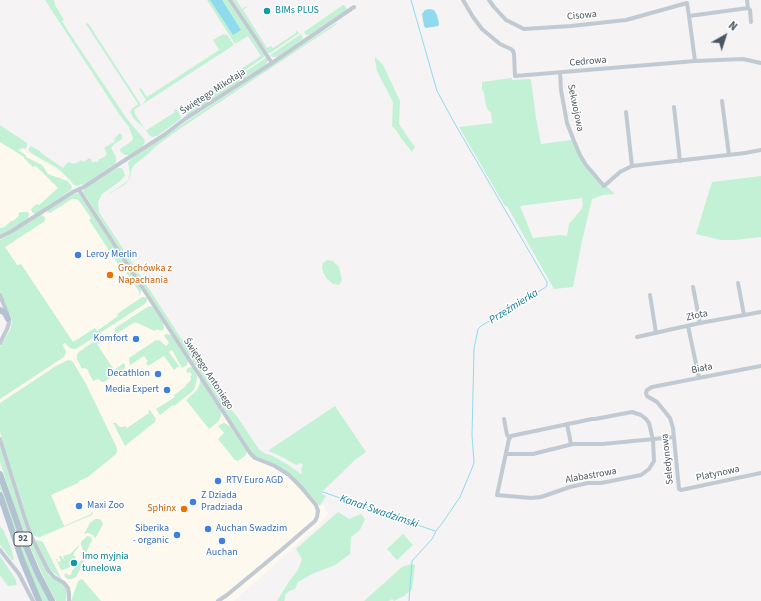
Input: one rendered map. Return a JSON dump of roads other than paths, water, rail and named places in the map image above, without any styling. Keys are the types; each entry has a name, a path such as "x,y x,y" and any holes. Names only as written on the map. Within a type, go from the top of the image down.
{"main road":[{"path":"0,310 6,314 8,319"},
{"name":"92","path":"0,474 23,539 38,574 52,601"},
{"name":"92","path":"0,495 22,560 39,601"}],"street":[{"path":"230,0 272,63"},
{"name":"Cedrowa","path":"463,0 482,29 500,44 513,51 515,76 695,61 743,59 761,63"},
{"name":"Cisowa","path":"489,0 506,20 524,29 626,20 687,3 689,16"},
{"path":"747,0 748,8 750,10 750,22"},
{"name":"Świętego Mikołaja","path":"79,190 164,135 185,119 272,63 354,7"},
{"path":"695,61 689,16 748,8"},
{"name":"Sekwojowa","path":"560,72 561,90 567,123 580,156 586,165 604,186 620,172 632,166"},
{"path":"722,101 729,155"},
{"path":"674,107 680,161"},
{"path":"626,112 632,166 757,152 761,150"},
{"path":"0,237 34,218 73,192 79,190"},
{"name":"Świętego Antoniego","path":"79,190 250,453 255,458 274,466 289,475 316,505 318,511 315,521 268,562 218,601"},
{"path":"738,283 744,315"},
{"path":"693,287 700,324"},
{"path":"0,295 7,311 8,319 8,330 0,343"},
{"path":"650,295 656,333"},
{"name":"Złota","path":"637,337 761,312"},
{"path":"688,326 699,378"},
{"name":"Biała","path":"647,390 652,387 761,366"},
{"name":"Seledynowa","path":"647,390 646,393 648,396 657,402 670,418 673,428 679,489"},
{"name":"Alabastrowa","path":"632,412 641,415 646,418 651,429 654,461 649,469 641,475 601,483 588,483 570,487 541,497 531,498 497,495 510,438 515,435 567,424 632,412"},
{"path":"504,419 507,435 510,438"},
{"path":"567,424 572,444"},
{"path":"506,454 533,454 572,444 603,444 674,437"},
{"path":"0,439 32,538 48,570 68,588 69,601"},
{"name":"Platynowa","path":"679,489 681,490 761,472"},
{"path":"0,550 19,574 33,601"}],"water":[{"path":"210,0 222,0 241,30 233,35"},
{"path":"425,10 434,10 439,24 438,26 426,28 424,26 422,14"}],"waterway":[{"name":"Przeźmierka","path":"409,601 412,561 432,539 460,497 473,466 472,436 474,349 478,329 547,285 547,282 437,91 411,0"},
{"name":"Kanał Swadzimski","path":"323,492 435,531"}],"place":[{"name":"BIMs PLUS","path":"267,11"},
{"name":"Leroy Merlin","path":"78,255"},
{"name":"Grochówka z Napachania","path":"110,275"},
{"name":"Komfort","path":"136,339"},
{"name":"Decathlon","path":"158,374"},
{"name":"Media Expert","path":"167,390"},
{"name":"RTV Euro AGD","path":"218,481"},
{"name":"Z Dziada Pradziada","path":"193,502"},
{"name":"Maxi Zoo","path":"79,506"},
{"name":"Sphinx","path":"184,509"},
{"name":"Auchan Swadzim","path":"208,529"},
{"name":"Siberika - organic","path":"177,535"},
{"name":"Auchan","path":"222,541"},
{"name":"Imo myjnia tunelowa","path":"74,563"}]}
